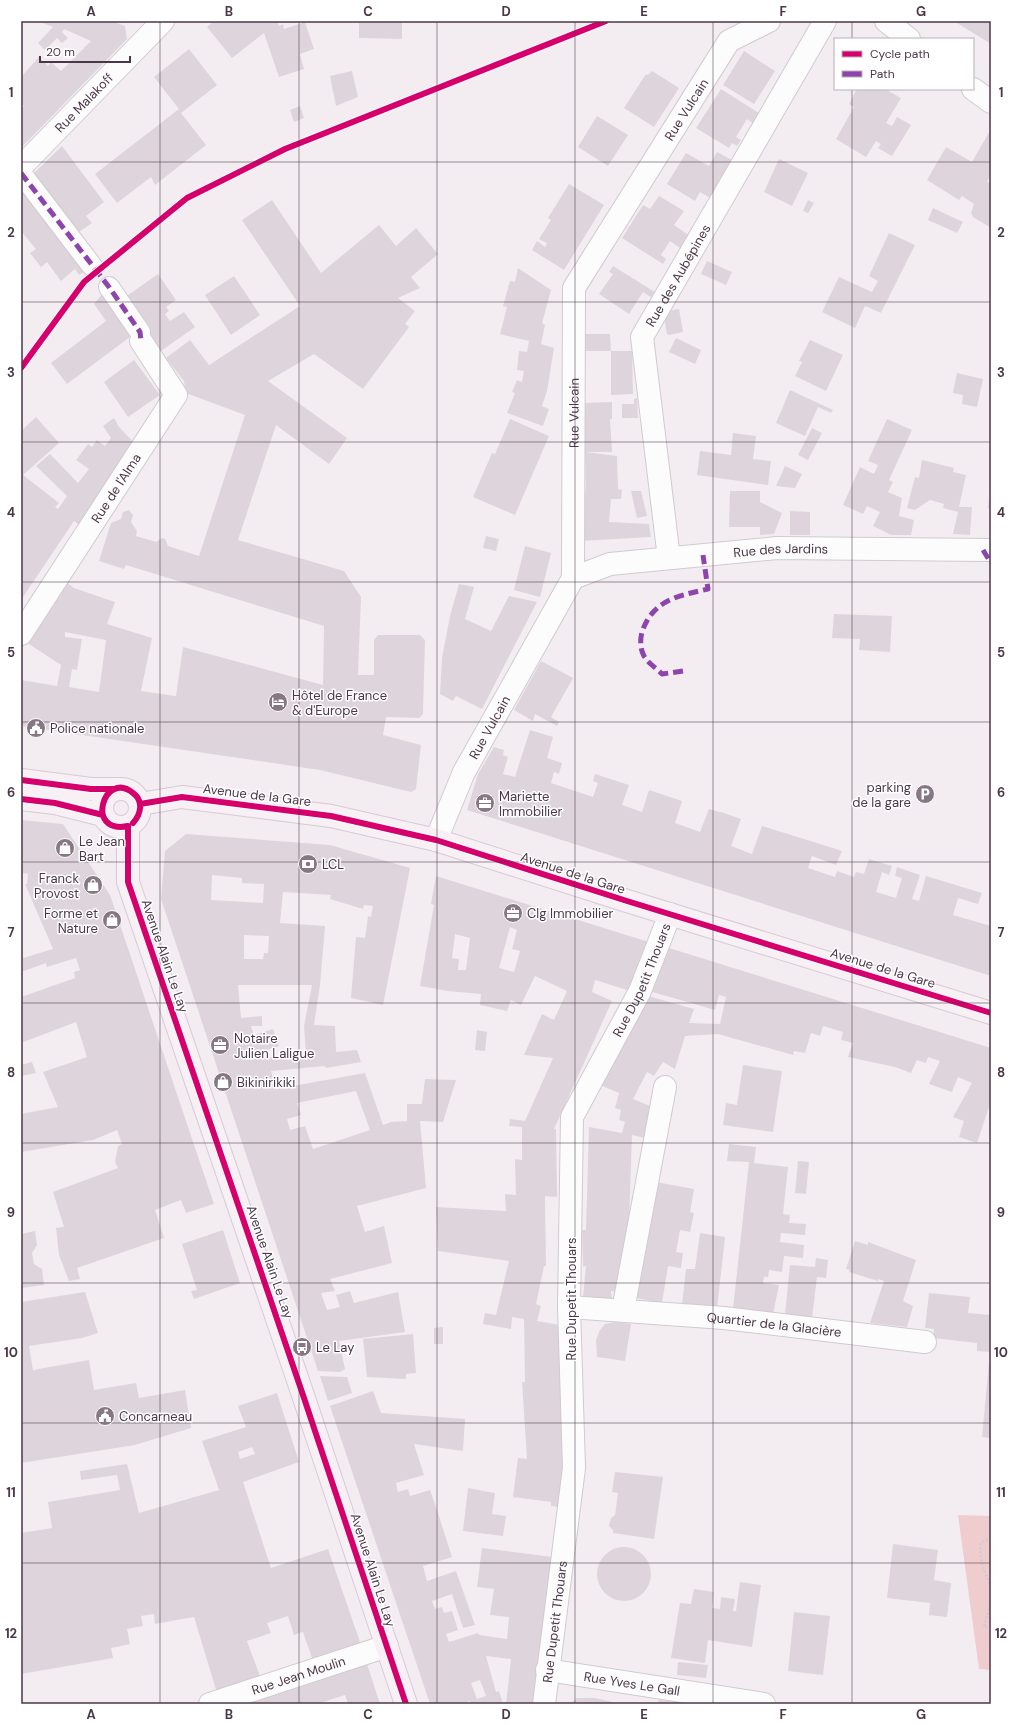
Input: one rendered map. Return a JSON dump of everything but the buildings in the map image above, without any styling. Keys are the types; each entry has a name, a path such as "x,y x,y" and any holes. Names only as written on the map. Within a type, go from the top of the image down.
{"main road":[{"path":"21,780 91,789 119,788 130,790 135,794 140,804 138,817 128,826 122,827 110,824 103,815 102,809 104,798 108,793 119,788"},
{"name":"Avenue de la Gare","path":"140,804 182,797 331,816 436,840 991,1013"},
{"path":"21,799 55,803 103,815"},
{"name":"Avenue Alain Le Lay","path":"128,826 128,882 406,1704"}],"street":[{"name":"Rue Malakoff","path":"21,167 163,21"},
{"name":"Rue Vulcain","path":"436,840 464,772 573,578 574,288 729,40 769,21"},
{"name":"Rue des Aubépines","path":"669,558 642,337 825,21"},
{"path":"886,21 908,38"},
{"path":"974,90 991,102"},
{"path":"21,173 92,266"},
{"path":"110,287 141,337"},
{"name":"Rue de l'Alma","path":"21,634 176,395 141,337"},
{"name":"Rue des Jardins","path":"573,578 610,564 777,548 991,550"},
{"name":"Rue Dupetit Thouars","path":"544,1704 547,1670 574,1468 569,1307 572,1117 640,991 670,914"},
{"path":"623,1310 665,1087"},
{"name":"Quartier de la Glacière","path":"569,1307 724,1318 924,1342"},
{"name":"Rue Jean Moulin","path":"210,1704 387,1646"},
{"name":"Rue Yves Le Gall","path":"547,1670 764,1704"}],"path":[{"path":"991,1537 981,1543 979,1550 982,1566 991,1586"},
{"path":"991,1601 984,1627 991,1627"}],"shaded area":[{"path":"958,1515 991,1516 991,1670 979,1669"}],"marked path":[{"path":"21,173 109,287 140,332 141,341"},
{"path":"983,550 991,563"},
{"path":"683,671 662,674 644,656 641,647 641,635 647,621 660,606 676,597 708,589 703,555"}],"cycle path":[{"path":"21,368 84,282 187,198 285,149 606,21"},
{"path":"21,780 91,789 115,789"},
{"path":"133,823 138,816 140,808 139,800 133,793 123,788 114,789 107,795 103,804 103,813 106,821 114,826 128,826 128,882 304,1398 406,1704"},
{"path":"140,804 182,797 331,816 436,840 627,901 991,1013"},
{"path":"21,799 55,803 103,815"}],"place":[{"name":"Hôtel de France & d'Europe","path":"278,702"},
{"name":"Police nationale","path":"36,728"},
{"name":"parking de la gare","path":"925,794"},
{"name":"Mariette Immobilier","path":"485,803"},
{"name":"Le Jean Bart","path":"65,848"},
{"name":"LCL","path":"308,864"},
{"name":"Franck Provost","path":"93,885"},
{"name":"Clg Immobilier","path":"513,913"},
{"name":"Forme et Nature","path":"112,920"},
{"name":"Notaire Julien Laligue","path":"220,1045"},
{"name":"Bikinirikiki","path":"223,1082"},
{"name":"Le Lay","path":"302,1347"},
{"name":"Concarneau","path":"105,1416"}]}
